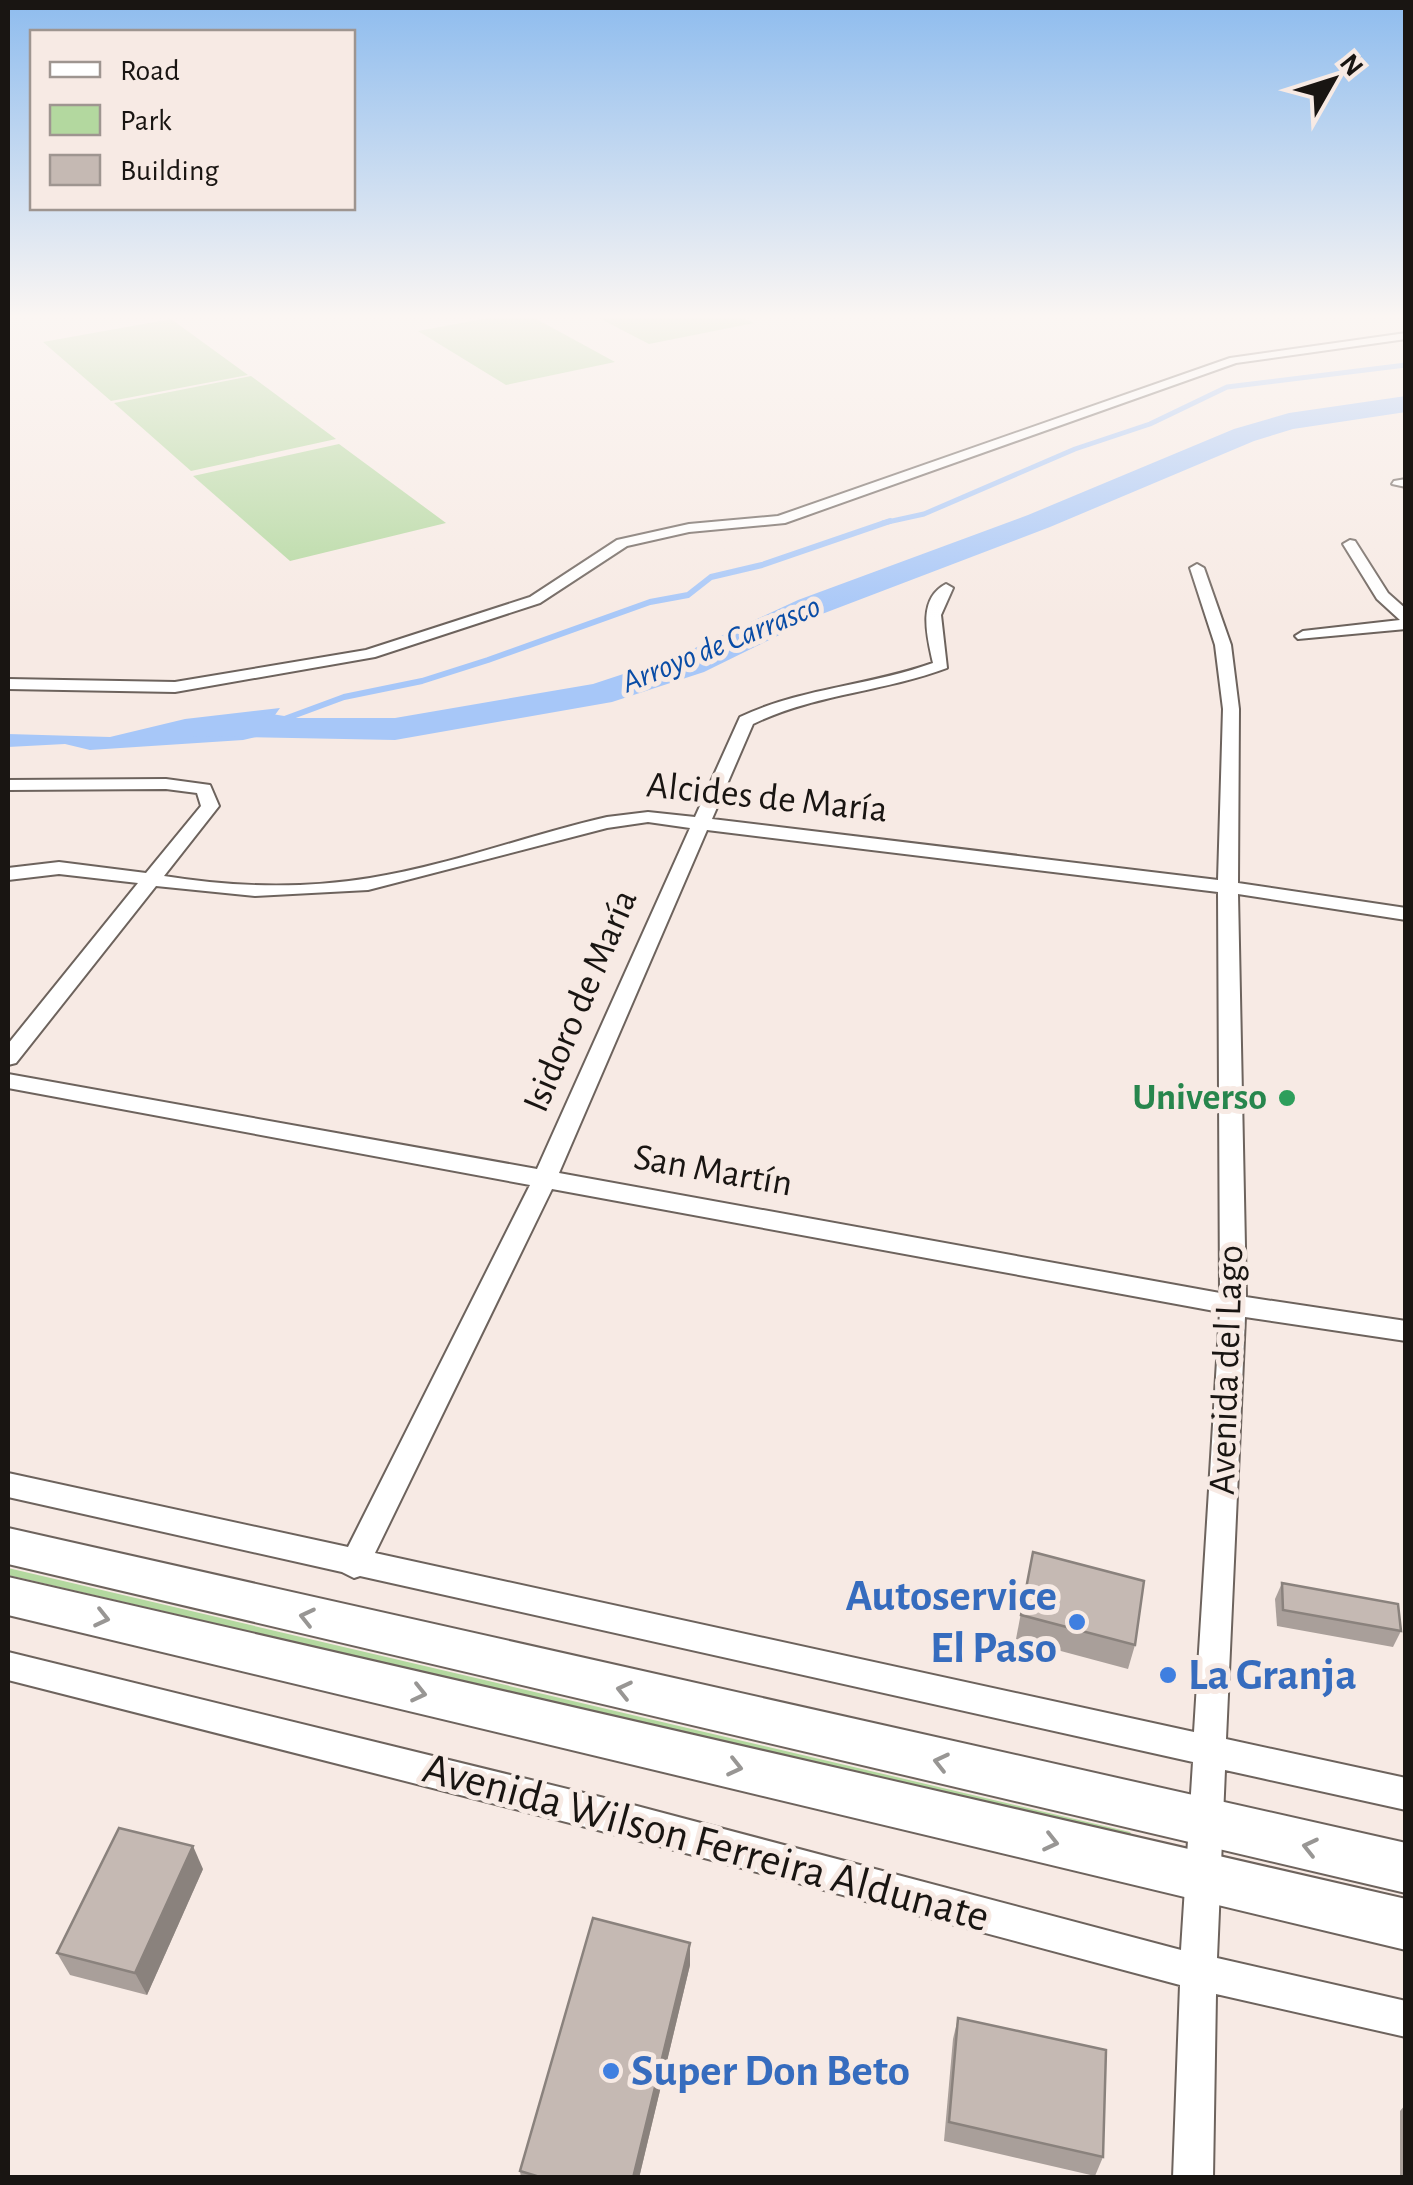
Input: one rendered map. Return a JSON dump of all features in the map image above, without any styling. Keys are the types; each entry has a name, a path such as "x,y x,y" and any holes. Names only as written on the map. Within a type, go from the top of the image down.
{"main road":[{"path":"8,1546 1406,1868"},
{"name":"Avenida Wilson Ferreira Aldunate","path":"8,1596 1406,1925"}],"street":[{"path":"8,684 175,687 370,654 535,600 622,543 689,528 780,520 1072,417"},
{"path":"1350,544 1382,596 1406,621"},
{"name":"Avenida del Lago","path":"1193,2178 1198,1972 1233,1305 1228,888 1231,709 1222,646 1197,568"},
{"name":"Isidoro de María","path":"354,1565 545,1178 746,721 806,697 918,675 940,665 932,617 934,602 946,588"},
{"path":"1303,636 1406,621"},
{"path":"8,785 166,784 204,789 210,806 8,1058"},
{"name":"Alcides de María","path":"8,874 48,868 128,872 150,880 213,888 330,889 467,860 604,821 648,817 1228,888 1406,914"},
{"name":"San Martín","path":"8,1081 1233,1305 1406,1330"},
{"path":"8,1485 354,1565 1406,1794"},
{"name":"Avenida Wilson Ferreira Aldunate","path":"8,1666 633,1822 1198,1972 1406,2020"}],"green space":[{"path":"130,417 306,417 336,439 191,471"},
{"path":"339,444 446,523 290,561 193,476"},
{"path":"8,1568 1130,1832 1133,1837 8,1575"}],"water":[{"path":"280,708 260,736 243,740 90,750 65,744 8,747 8,734 110,737 185,719"}],"building":[{"path":"1033,1552 1144,1581 1135,1645 1021,1615"},
{"path":"1282,1583 1398,1604 1401,1631 1283,1610"},
{"path":"119,1828 193,1846 135,1973 57,1953"},
{"name":"Super Don Beto","path":"593,1918 690,1943 633,2178 543,2178 520,2171"},
{"path":"958,2018 1106,2050 1103,2157 949,2122"}],"waterway":[{"path":"886,522 924,514 1075,449 1165,417"},
{"name":"Arroyo de Carrasco","path":"203,728 259,723 297,729 395,729 599,694 691,664 810,607 1039,521 1244,435 1317,417"},
{"path":"271,724 344,697 422,681 488,660 650,602 688,595 711,577 762,565 886,522"}],"place":[{"name":"Universo","path":"1287,1098"},
{"name":"Autoservice El Paso","path":"1077,1622"},
{"name":"La Granja","path":"1168,1675"},
{"name":"Super Don Beto","path":"611,2071"}]}
